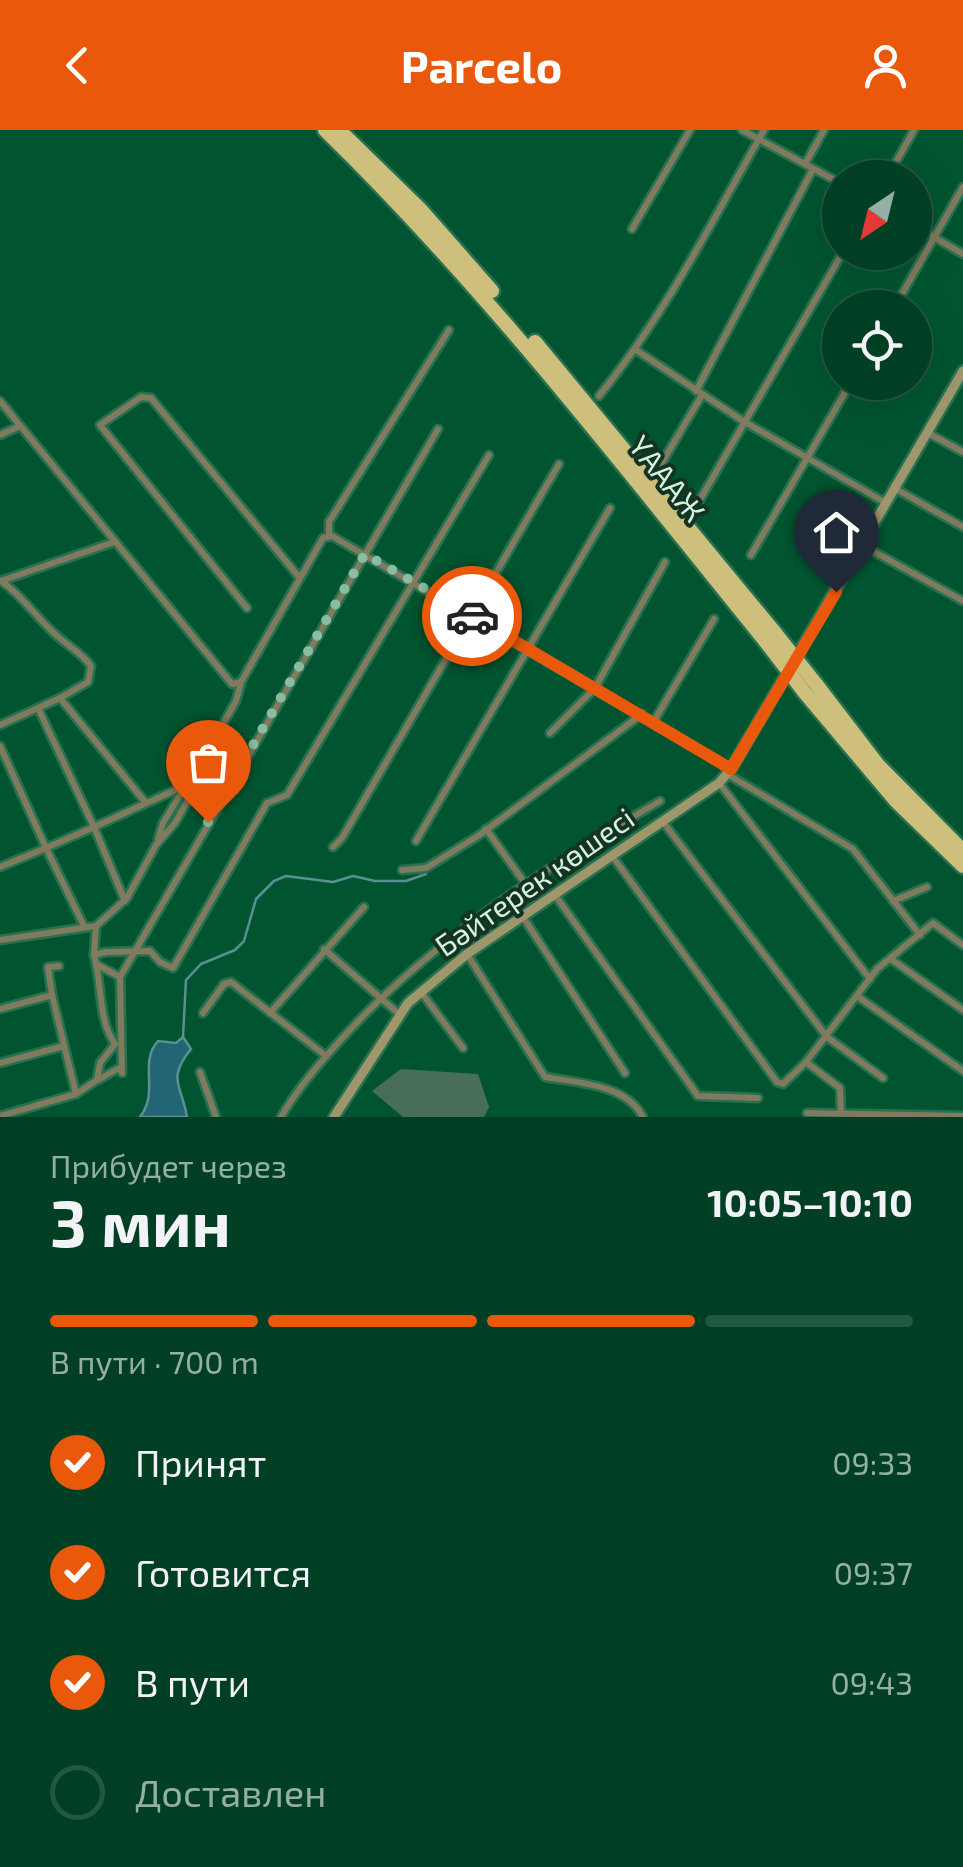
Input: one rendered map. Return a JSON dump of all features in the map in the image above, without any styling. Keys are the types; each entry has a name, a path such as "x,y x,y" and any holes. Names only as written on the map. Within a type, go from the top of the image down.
{"highway":[{"name":"ҮАААЖ","path":"325,130 420,224 502,316 771,638"},
{"name":"ҮАААЖ","path":"339,130 464,258 771,638 896,802 963,866"},
{"name":"ҮАААЖ","path":"810,689 963,851"}],"street":[{"path":"632,229 690,130"},
{"path":"742,130 822,174"},
{"path":"600,396 668,301 764,130"},
{"path":"657,470 699,393 824,130"},
{"path":"896,160 914,130"},
{"path":"904,290 963,186"},
{"path":"934,237 963,254"},
{"path":"694,510 832,270"},
{"path":"329,535 330,522 449,330"},
{"path":"636,350 743,422 887,504"},
{"name":"Бәйтерек көшесі","path":"334,1117 399,1014 420,992 467,954 719,783 806,642 963,371"},
{"path":"247,608 100,425 142,396 152,398 299,577"},
{"path":"751,555 841,400"},
{"path":"0,401 228,682 235,686 241,682"},
{"path":"0,435 20,426"},
{"path":"0,1116 20,1114 76,1094 122,1070 120,976 438,428"},
{"path":"928,432 963,452"},
{"path":"94,955 150,951 160,962 174,968 267,803 287,795 489,455"},
{"path":"333,847 342,838 559,464"},
{"path":"896,489 963,527"},
{"path":"416,841 610,508"},
{"path":"329,535 654,721 853,849 920,935"},
{"path":"0,940 96,926 125,901 156,845 163,823 236,700 241,682 299,577 323,538 329,535"},
{"path":"1,581 114,542"},
{"path":"862,545 963,600"},
{"path":"550,733 595,688 665,562"},
{"path":"0,725 88,682 91,666 54,633 21,595 1,581"},
{"path":"654,721 714,619"},
{"path":"60,698 146,803"},
{"path":"38,708 125,901"},
{"path":"402,870 426,868 486,830 642,714"},
{"path":"156,845 175,823 192,793 211,745"},
{"path":"0,746 84,926"},
{"path":"719,783 870,978"},
{"path":"0,867 184,786"},
{"path":"281,1117 326,1056 379,996 436,948 660,801"},
{"path":"664,822 827,1036 883,1078"},
{"path":"486,830 527,886"},
{"path":"613,858 777,1082 783,1084 806,1062 870,978 932,923 963,945"},
{"path":"894,901 927,887"},
{"path":"556,894 698,1096 758,1098"},
{"path":"270,1013 364,907"},
{"path":"523,917 625,1073"},
{"path":"96,926 94,955 104,1000 102,1022 115,1044 100,1063 97,1080"},
{"path":"324,949 399,1014"},
{"path":"467,954 545,1076 630,1098 644,1117"},
{"path":"891,959 963,1010"},
{"path":"96,964 120,976"},
{"path":"58,966 48,968 76,1094"},
{"path":"203,1013 224,984 232,982 326,1056"},
{"path":"420,992 462,1048"},
{"path":"0,1010 52,995"},
{"path":"857,996 963,1071"},
{"path":"0,1063 64,1046"},
{"path":"806,1062 840,1088 842,1114"},
{"path":"200,1072 216,1117"},
{"path":"807,1113 963,1116"}],"green space":[{"path":"401,1069 478,1074 489,1107 484,1117 403,1117 372,1091"}],"water":[{"path":"183,1037 191,1049 177,1076 187,1117 140,1117 148,1097 152,1050 158,1041 176,1043"}],"waterway":[{"path":"183,1037 186,980 201,964 235,950 244,941 256,899 274,881 286,876 333,882 353,876 406,881 426,874"}],"way so far":[{"path":"208,822 365,554 472,616"}],"route":[{"path":"472,616 731,769 836,592"}]}
